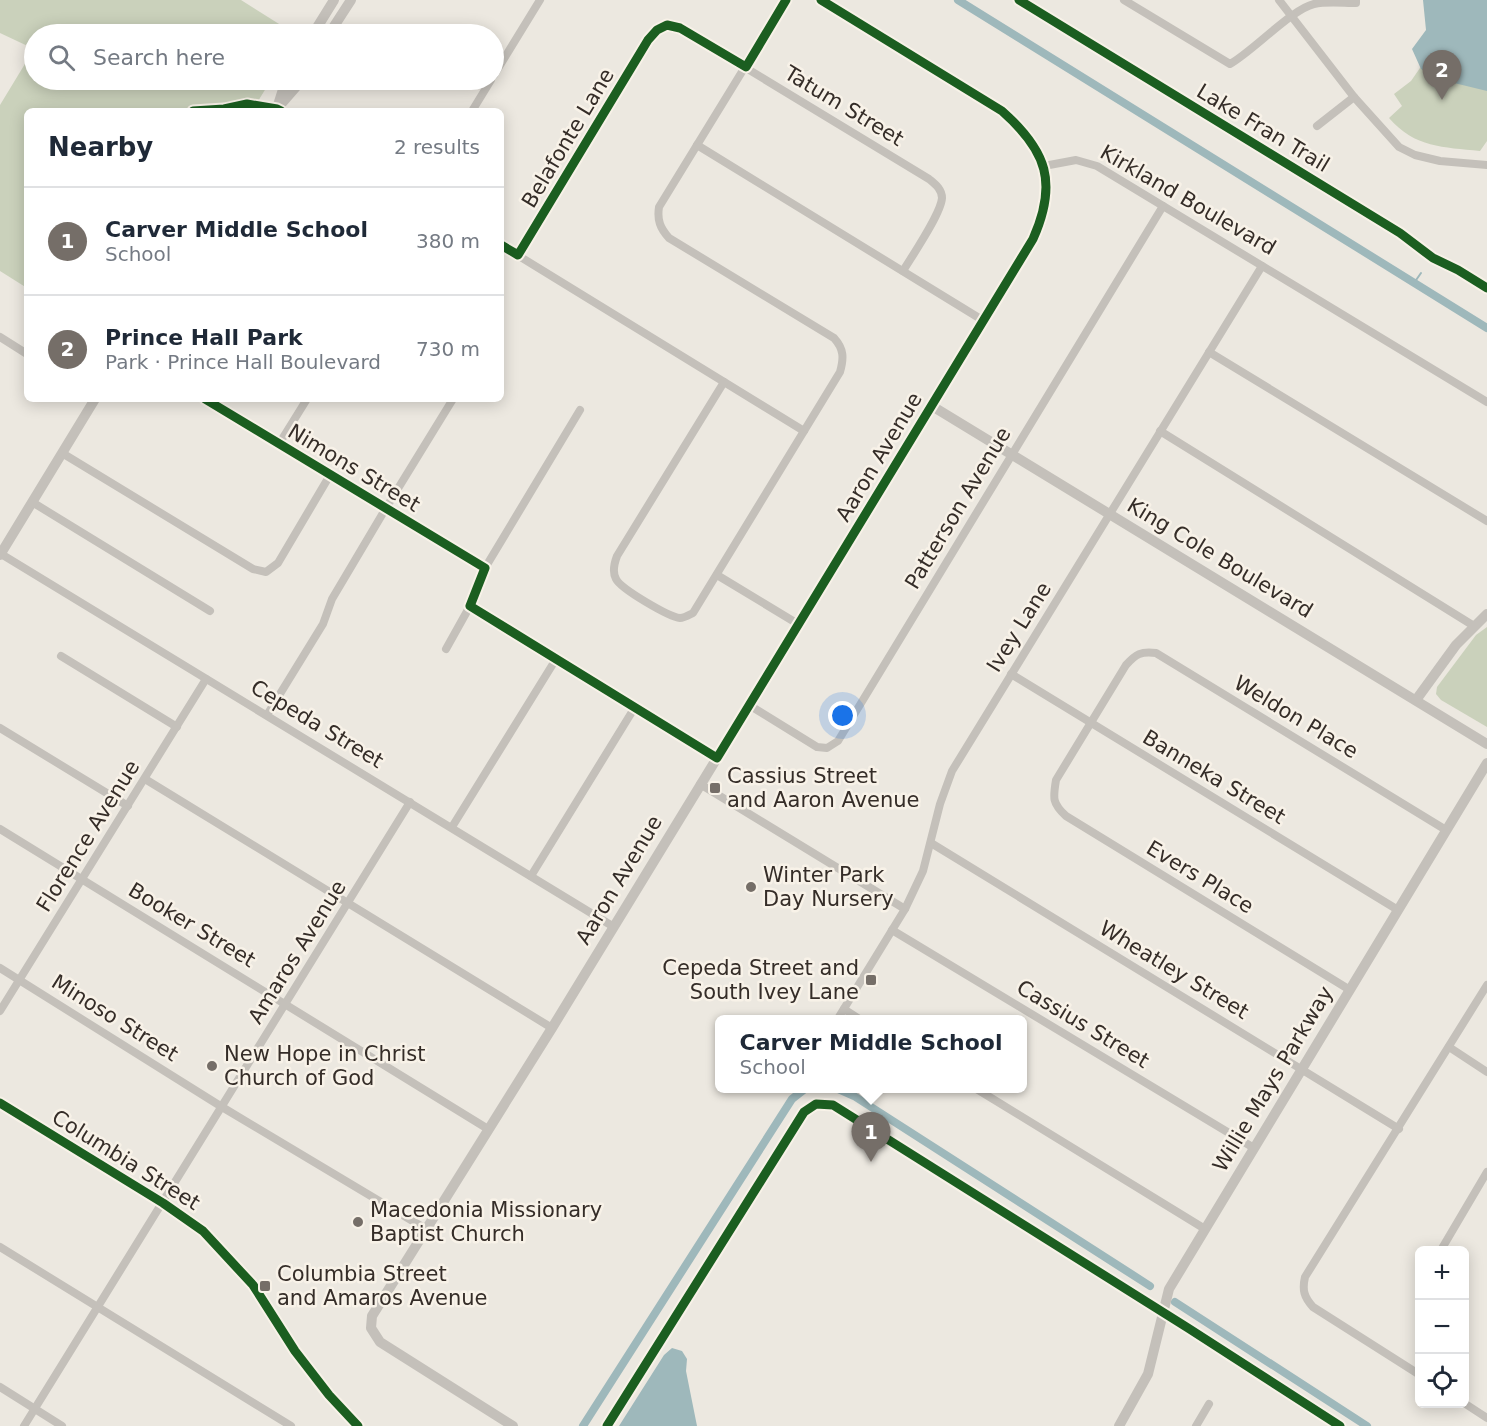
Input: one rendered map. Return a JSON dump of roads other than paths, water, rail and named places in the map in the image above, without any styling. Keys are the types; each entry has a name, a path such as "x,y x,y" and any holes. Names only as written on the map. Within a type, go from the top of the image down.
{"street":[{"path":"320,24 334,0"},
{"path":"336,24 351,0"},
{"path":"504,59 540,0"},
{"path":"724,382 617,556 613,567 615,579 622,586 670,615 682,618 693,613 717,575 840,372 844,360 842,346 834,338 669,238 657,217 659,207 786,0"},
{"path":"821,0 1002,111 1019,126 1044,166"},
{"path":"1124,0 1230,64 1244,56 1292,16 1317,3 1356,3 1356,0"},
{"path":"1279,0 1354,97 1400,147 1415,155 1440,161 1487,165"},
{"path":"327,13 338,20"},
{"name":"Tatum Street","path":"648,40 657,30 667,25 680,28 929,179 940,189 942,197 938,211 903,272"},
{"name":"Belafonte Lane","path":"518,255 648,40"},
{"path":"279,108 283,90"},
{"path":"280,108 294,90"},
{"path":"474,108 485,90"},
{"path":"1317,126 1354,97"},
{"path":"697,145 984,321"},
{"name":"Kirkland Boulevard","path":"1044,166 1076,160 1097,166 1487,402"},
{"name":"Aaron Avenue","path":"513,1426 379,1341 371,1328 372,1316 614,927 1033,239 1041,222 1046,200 1044,166"},
{"name":"Patterson Avenue","path":"748,705 817,747 827,748 838,741 1163,206"},
{"path":"504,247 804,431"},
{"name":"Ivey Lane","path":"840,1015 905,909 923,871 940,804 952,771 1262,266"},
{"path":"0,348 3,339 24,352"},
{"path":"1209,352 1487,520"},
{"path":"0,555 93,402"},
{"name":"Nimons Street","path":"211,402 485,568"},
{"path":"279,444 305,402"},
{"path":"267,715 323,624 332,600 386,508 451,402"},
{"name":"King Cole Boulevard","path":"932,405 1487,744"},
{"path":"446,648 470,606 485,568 580,410"},
{"path":"1160,431 1474,626"},
{"path":"62,453 254,569 266,572 278,563 330,475"},
{"path":"32,502 210,611"},
{"name":"Cepeda Street","path":"0,555 614,927"},
{"path":"717,575 798,624"},
{"path":"470,606 717,758"},
{"path":"1416,700 1439,667 1487,614"},
{"name":"Weldon Place","path":"1091,723 1126,665 1135,655 1145,651 1156,653 1446,830"},
{"path":"61,656 177,727"},
{"path":"452,827 556,659"},
{"name":"Banneka Street","path":"1011,674 1398,910"},
{"name":"Florence Avenue","path":"0,1011 206,679"},
{"path":"531,876 635,707"},
{"name":"Evers Place","path":"1091,723 1056,780 1054,797 1056,806 1066,816 1350,990"},
{"path":"0,728 128,806"},
{"name":"Willie Mays Parkway","path":"1119,1426 1148,1374 1169,1289 1487,763"},
{"path":"145,778 552,1028"},
{"path":"700,784 905,909"},
{"name":"Amaros Avenue","path":"24,1426 410,802"},
{"name":"Booker Street","path":"0,829 488,1129"},
{"name":"Wheatley Street","path":"931,843 1399,1129"},
{"name":"Cassius Street","path":"892,930 1254,1148"},
{"name":"Minoso Street","path":"0,968 222,1107 426,1229"},
{"path":"1415,1372 1313,1307 1305,1297 1303,1286 1305,1276 1487,985"},
{"path":"844,1009 853,1015"},
{"path":"1449,1047 1487,1072"},
{"path":"982,1093 1205,1229"},
{"name":"Columbia Street","path":"0,1103 163,1203 203,1231 253,1285 328,1395 358,1426"},
{"path":"1444,1246 1487,1172"},
{"path":"0,1247 291,1426"},
{"path":"0,1388 62,1426"},
{"path":"1196,1426 1209,1404"},
{"path":"1469,1406 1487,1418"}],"water":[{"path":"1423,0 1487,0 1487,91 1446,81 1421,69 1412,49 1426,30"},
{"path":"672,1348 682,1351 687,1359 686,1371 697,1426 619,1426 664,1355"}],"waterway":[{"path":"958,0 1487,328"},
{"path":"1414,283 1421,273"},
{"path":"583,1426 792,1099 800,1093"},
{"path":"847,1093 1150,1286"},
{"path":"1175,1302 1367,1426"}],"place":[{"name":"Prince Hall Park","path":"1442,100"},
{"name":"Cassius Street and Aaron Avenue","path":"715,788"},
{"name":"Winter Park Day Nursery","path":"751,887"},
{"name":"Cepeda Street and South Ivey Lane","path":"871,980"},
{"name":"New Hope in Christ Church of God","path":"212,1066"},
{"name":"Carver Middle School","path":"871,1162"},
{"name":"Macedonia Missionary Baptist Church","path":"358,1222"},
{"name":"Columbia Street and Amaros Avenue","path":"265,1286"}]}
